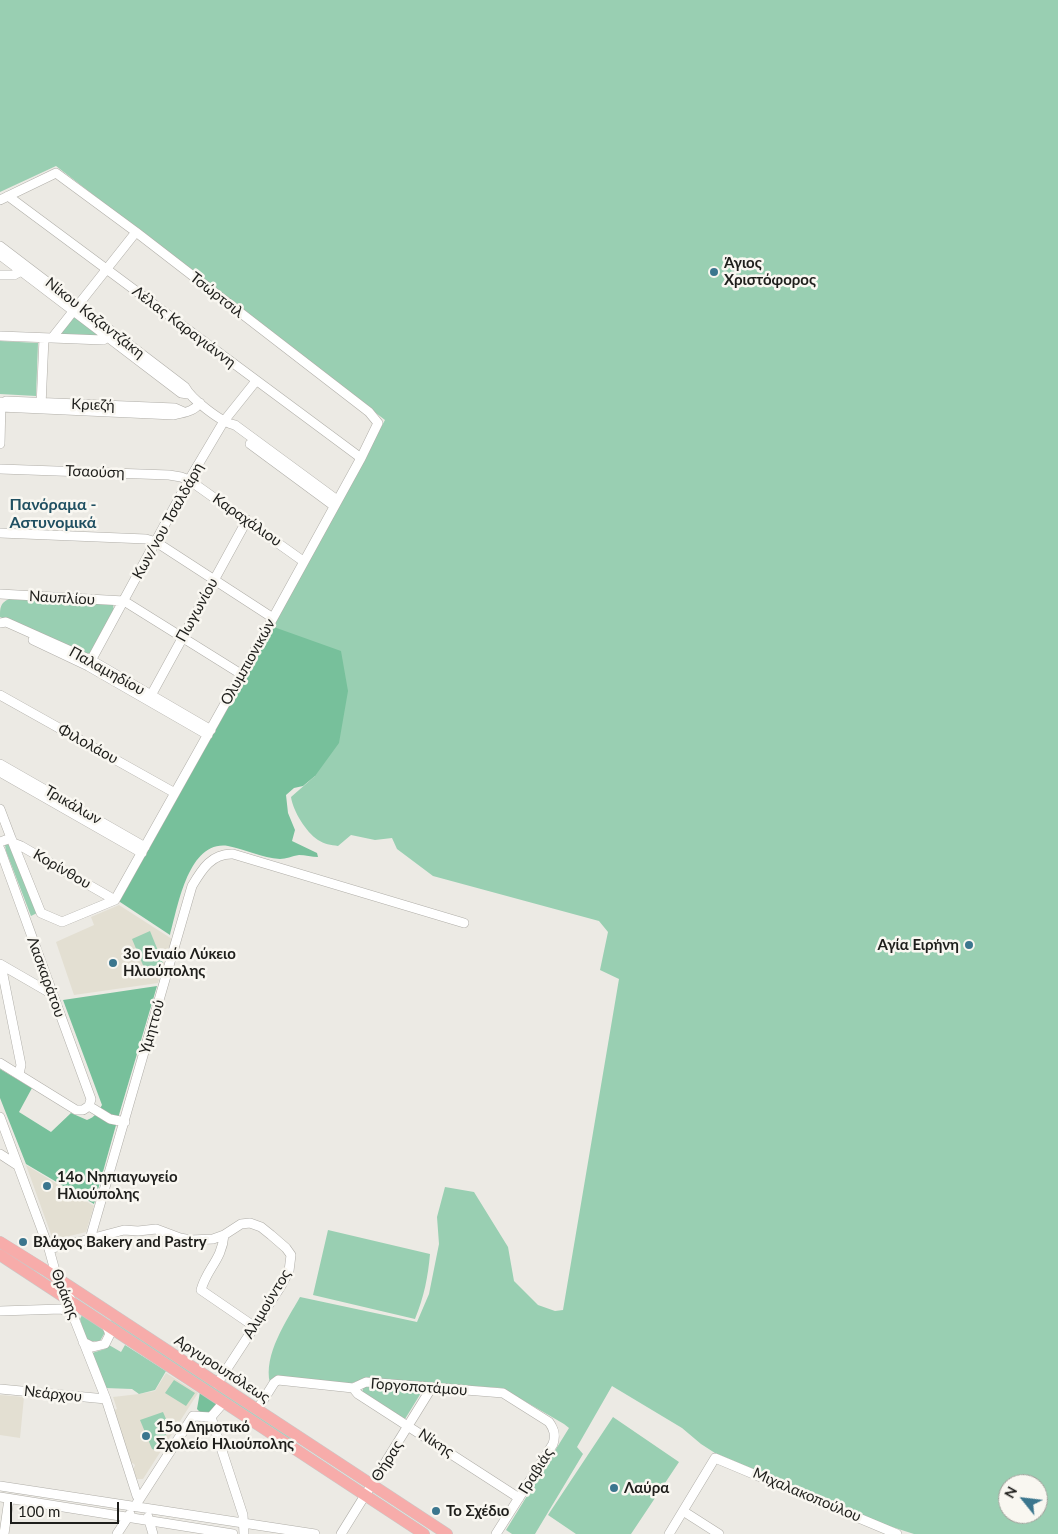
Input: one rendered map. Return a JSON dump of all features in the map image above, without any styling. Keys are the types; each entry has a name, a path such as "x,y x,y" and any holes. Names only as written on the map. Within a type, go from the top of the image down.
{"main road":[{"name":"Αργυρουπόλεως","path":"0,1242 447,1534"},
{"name":"Αργυρουπόλεως","path":"0,1256 70,1300 423,1534"}],"street":[{"name":"Τσώρτσιλ","path":"4,198 56,173 136,232 376,419"},
{"name":"Λέλας Καραγιάννη","path":"4,198 106,269 360,458"},
{"path":"41,406 48,338 75,308 136,232"},
{"name":"Νίκου Καζαντζάκη","path":"0,246 24,269 111,336 185,387 188,394 231,429 335,503"},
{"name":"Νίκου Καζαντζάκη","path":"0,255 24,269"},
{"path":"0,275 14,275 24,269"},
{"path":"0,336 103,340 111,336"},
{"name":"Κων/νου Τσαλδάρη","path":"90,663 189,480 256,381"},
{"name":"Κριεζή","path":"0,404 174,415 195,409 200,403"},
{"path":"0,404 0,444"},
{"name":"Ολυμπιονικών","path":"114,901 273,618 376,429 378,423 376,419"},
{"name":"Τσαούση","path":"0,470 169,475 189,480"},
{"name":"Καραχάλιου","path":"189,480 303,561"},
{"name":"Πωγωνίου","path":"149,698 247,520"},
{"path":"0,533 146,539 156,542 273,618"},
{"name":"Ναυπλίου","path":"0,594 124,601"},
{"path":"124,601 241,674"},
{"name":"Παλαμηδίου","path":"0,623 3,627 90,663 209,733"},
{"name":"Φιλολάου","path":"0,695 175,793"},
{"name":"Τρικάλων","path":"0,764 143,850"},
{"name":"Τρικάλων","path":"0,772 143,850"},
{"name":"Λασκαράτου","path":"0,809 40,913 62,922 114,901"},
{"path":"0,842 12,840"},
{"name":"Κορίνθου","path":"12,840 114,901"},
{"name":"Λασκαράτου","path":"0,849 91,1099 89,1106"},
{"name":"Υμηττού","path":"90,1239 192,886 207,864 218,856 234,854 276,865 464,923"},
{"path":"0,873 10,878"},
{"path":"1,964 52,994"},
{"path":"1,964 21,1065 19,1074"},
{"path":"0,1063 76,1110 82,1110 89,1106 110,1119 125,1122"},
{"name":"Θράκης","path":"0,1117 49,1249 57,1278 70,1300 74,1318 106,1399 137,1496 140,1498"},
{"path":"0,1154 17,1165"},
{"name":"Αλιμούντος","path":"90,1239 124,1230 156,1229 190,1240 214,1239 241,1224 250,1222 261,1227 286,1248 291,1255 289,1271 217,1384"},
{"path":"224,1235 222,1252 200,1290 255,1327"},
{"path":"49,1249 90,1239"},
{"path":"61,1309 76,1297 86,1298"},
{"path":"0,1311 61,1309 70,1312 74,1318"},
{"path":"83,1342 93,1347 104,1344 110,1334 105,1324"},
{"name":"Γοργοποτάμου","path":"256,1410 278,1380 352,1388 366,1382 503,1393 549,1422 554,1432"},
{"name":"Θήρας","path":"342,1534 432,1387"},
{"name":"Νίκης","path":"352,1388 358,1394 519,1498"},
{"name":"Νεάρχου","path":"0,1389 106,1399"},
{"path":"117,1534 193,1416 211,1416 224,1402"},
{"path":"211,1416 244,1523 244,1534"},
{"name":"Γραβιάς","path":"496,1534 553,1444 554,1432"},
{"name":"Μιχαλακοπούλου","path":"684,1511 715,1458 861,1518 885,1532 897,1534"},
{"path":"0,1486 315,1534"},
{"path":"4,1534 5,1498 233,1534"},
{"path":"147,1508 153,1534"},
{"path":"669,1534 684,1511 719,1534"}],"shaded area":[{"name":"3ο Ενιαίο Λύκειο Ηλιούπολης","path":"119,905 172,939 158,983 74,995 56,942 94,925 91,917"},
{"name":"14ο Νηπιαγωγείο Ηλιούπολης","path":"26,1165 94,1206 86,1232 53,1240"},
{"name":"15ο Δημοτικό Σχολείο Ηλιούπολης","path":"166,1373 198,1393 143,1479 137,1479 133,1469 135,1465 131,1462 113,1411 117,1409 113,1397 155,1391"},
{"path":"0,1395 24,1397 20,1438 0,1435"}],"green space":[{"path":"0,0 1058,0 1058,1534 914,1534 889,1526 715,1453 682,1428 612,1386 577,1447 583,1454 535,1534 512,1534 506,1530 569,1428 564,1424 502,1388 363,1379 352,1383 270,1383 270,1361 273,1350 283,1327 300,1297 417,1322 429,1294 439,1244 437,1217 445,1187 474,1192 508,1247 514,1281 538,1305 555,1311 563,1310 619,979 600,970 608,932 599,921 433,876 397,849 392,838 375,840 351,835 338,846 325,843 313,836 301,821 291,797 315,776 271,626 385,420 56,166 0,192"},
{"path":"75,316 99,334 97,337 63,335 61,331"},
{"path":"0,341 38,343 36,396 0,394"},
{"path":"9,599 113,604 114,612 90,653 83,653 0,617 1,606"},
{"path":"271,626 341,651 348,691 339,743 315,776 303,786 294,788 286,795 288,813 295,830 292,841 317,853 318,857 299,855 280,859 228,846 214,847 203,853 194,864 187,878 170,935 117,900"},
{"path":"6,844 10,845 37,913 31,916 6,851"},
{"path":"150,931 163,963 145,970 132,939"},
{"path":"157,986 94,1204 26,1164 0,1098 0,1069 32,1088 19,1112 51,1132 71,1113 87,1120 90,1119 102,1105 63,1000"},
{"path":"328,1230 430,1254 425,1287 415,1319 313,1295"},
{"path":"82,1315 104,1330 100,1341 90,1341 85,1337 80,1319"},
{"path":"111,1320 292,1438 291,1440 110,1322"},
{"path":"109,1345 121,1352 125,1345 166,1371 155,1390 139,1394 132,1389 105,1388 92,1353 105,1349"},
{"path":"174,1380 195,1393 186,1406 165,1393"},
{"path":"364,1386 424,1388 405,1419 362,1392"},
{"path":"200,1392 217,1403 215,1408 208,1413 200,1412 197,1409"},
{"path":"163,1412 170,1428 156,1450 152,1449 140,1420"},
{"name":"Λαύρα","path":"613,1417 679,1462 631,1534 576,1534 548,1515"}],"place":[{"name":"Άγιος Χριστόφορος","path":"714,272"},
{"name":"Αγία Ειρήνη","path":"969,945"},
{"name":"3ο Ενιαίο Λύκειο Ηλιούπολης","path":"113,963"},
{"name":"14ο Νηπιαγωγείο Ηλιούπολης","path":"47,1186"},
{"name":"Βλάχος Bakery and Pastry","path":"23,1242"},
{"name":"15ο Δημοτικό Σχολείο Ηλιούπολης","path":"146,1436"},
{"name":"Λαύρα","path":"614,1488"},
{"name":"Το Σχέδιο","path":"436,1511"}],"district":[{"name":"Πανόραμα - Αστυνομικά","path":"53,514"}]}
